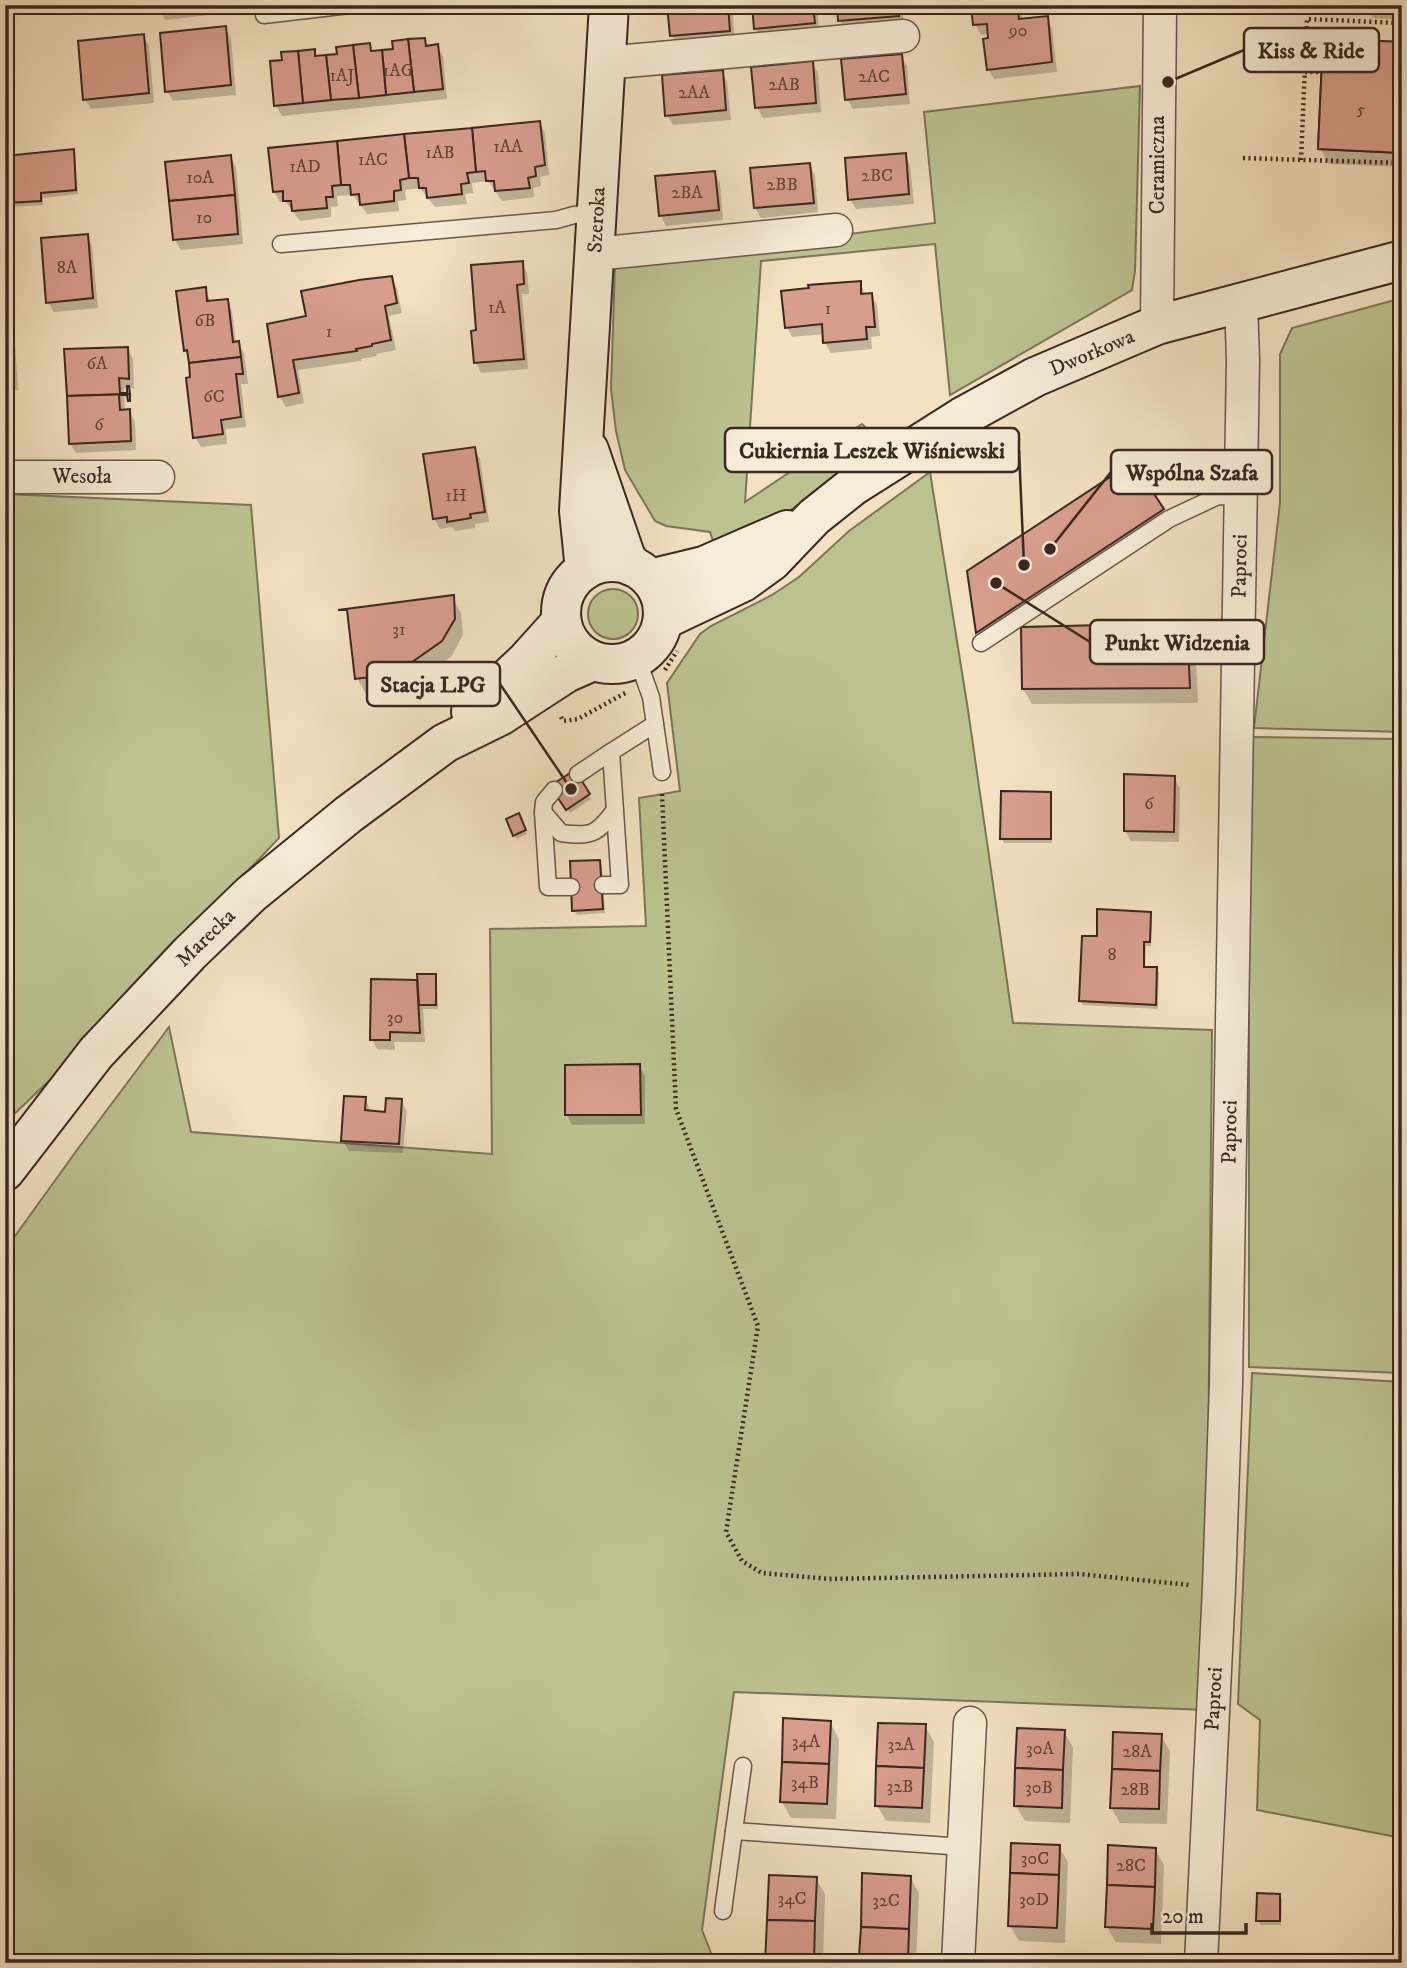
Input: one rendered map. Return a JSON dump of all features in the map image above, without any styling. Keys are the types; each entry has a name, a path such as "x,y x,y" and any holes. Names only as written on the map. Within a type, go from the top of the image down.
{"street":[{"name":"Szeroka","path":"584,570 579,511 609,5"},
{"name":"Ceramiczna","path":"1157,325 1160,5"},
{"path":"606,64 902,36"},
{"path":"595,254 836,230"},
{"name":"Dworkowa","path":"663,620 743,582 772,561 814,517 873,473 973,410 1035,377 1157,325 1402,260"},
{"name":"Paproci","path":"1201,1963 1226,1384 1243,360 1241,302"},
{"name":"Szeroka","path":"584,435 625,555 640,573"},
{"name":"Wesoła","path":"5,477 158,477"},
{"name":"Dworkowa","path":"640,573 704,566 814,517"},
{"path":"607,562 640,573 658,592 663,620 659,634 632,675 623,664 608,665 593,661 572,646 561,622 563,598 568,587 584,570 607,562"},
{"name":"Marecka","path":"445,743 478,704 526,661 561,622"},
{"name":"Marecka","path":"5,1171 96,1052 190,953 251,894 349,814 445,743 500,716 566,673 593,661"},
{"path":"958,1963 970,1723"}],"lane":[{"path":"264,15 349,5"},
{"path":"281,244 556,220 597,213"},
{"path":"981,643 1170,519 1218,496 1241,497"},
{"path":"632,675 651,697 662,772"},
{"path":"578,774 655,724"},
{"path":"603,885 620,885 611,752"},
{"path":"554,790 544,803 543,812 548,887 571,887"},
{"path":"543,812 561,833 581,835 600,829 615,810"},
{"path":"723,1911 743,1766"},
{"path":"734,1831 964,1847"}],"path":[{"path":"1301,160 1307,19 1400,23"},
{"path":"1305,72 1321,72"},
{"path":"1243,158 1402,163"},
{"path":"563,721 578,719 632,675"},
{"path":"662,772 676,1109 758,1326 726,1532 742,1560 762,1573 829,1579 1079,1574 1219,1587"}],"green space":[{"path":"1140,86 1135,271 1132,290 950,395 935,244 761,261 745,502 862,424 883,444 778,519 716,550 710,532 666,526 655,521 625,470 616,431 611,389 615,264 935,223 924,112"},
{"path":"1402,298 1402,732 1254,728 1280,503 1280,354 1292,328"},
{"path":"930,472 968,710 1013,1023 1212,1030 1206,1710 734,1692 702,1930 715,1963 5,1963 5,1250 169,1027 191,1132 492,1154 490,929 646,926 639,798 680,791 667,683 700,634 772,595 799,577 849,531"},
{"path":"5,494 251,505 279,838 54,1076 5,1123"},
{"path":"613,589 630,597 638,614 630,631 613,639 596,631 588,614 596,597"},
{"path":"1249,737 1402,739 1402,1373 1249,1367"},
{"path":"1252,1373 1402,1382 1402,1838 1257,1810 1260,1720 1238,1704"}],"building":[{"path":"667,5 728,5 730,31 670,36"},
{"path":"752,5 813,5 815,23 754,29"},
{"path":"837,5 898,5 899,16 838,21"},
{"path":"971,5 1017,5 1019,19 1048,16 1052,62 987,70 983,39 988,38 987,24 973,25"},
{"path":"1400,5 1402,153 1318,149 1323,38 1399,42"},
{"path":"1400,5 1402,153 1318,149 1323,38 1399,42"},
{"path":"226,26 231,85 165,92 160,33"},
{"path":"144,34 149,93 83,100 78,41"},
{"path":"425,38 426,46 438,44 443,89 414,92 408,39"},
{"path":"408,39 414,92 386,95 382,50 393,49 392,41"},
{"path":"370,43 371,51 382,50 386,95 359,98 353,45"},
{"path":"353,45 359,98 331,100 326,55 337,54 336,47"},
{"path":"315,49 315,56 326,55 331,100 303,103 298,51"},
{"path":"298,51 303,103 274,106 270,61 282,60 281,52"},
{"path":"902,54 906,94 845,100 841,59"},
{"path":"813,61 816,103 755,108 751,67"},
{"path":"723,70 726,110 665,116 662,75"},
{"path":"540,121 545,165 535,167 536,176 528,178 530,188 495,191 494,181 486,181 485,171 476,172 472,128"},
{"path":"472,128 476,172 467,173 469,183 461,184 462,194 427,198 426,188 419,188 418,178 409,178 404,134"},
{"path":"404,134 409,178 400,180 401,190 394,191 394,201 360,205 359,194 351,195 350,185 341,185 337,141"},
{"path":"337,141 341,185 332,186 333,197 326,197 327,208 292,211 291,201 283,201 283,191 273,192 268,148"},
{"path":"74,149 76,190 41,193 41,201 7,203 5,156"},
{"path":"906,153 909,194 848,200 845,158"},
{"path":"231,155 235,195 169,201 165,162"},
{"path":"810,163 814,203 754,208 750,168"},
{"path":"715,171 719,210 659,216 655,176"},
{"path":"235,195 238,234 173,240 169,201"},
{"path":"88,234 93,298 46,303 41,238"},
{"path":"523,261 524,284 517,285 524,359 474,363 471,331 476,330 471,265"},
{"path":"392,276 397,303 385,306 391,340 356,349 357,351 293,360 299,393 278,397 267,324 306,316 301,291"},
{"path":"861,281 861,294 872,293 875,327 866,327 867,339 823,343 822,324 785,328 781,291 809,288 808,285"},
{"path":"206,287 207,301 228,299 233,342 239,341 241,357 189,363 187,350 184,351 176,291"},
{"path":"5,329 10,329 13,381 5,381"},
{"path":"128,347 129,379 119,378 120,393 127,393 129,386 130,394 67,396 64,349"},
{"path":"241,357 243,374 236,374 241,417 221,420 223,434 193,438 186,378 190,377 189,363"},
{"path":"130,394 130,401 127,395 119,395 120,410 130,409 131,441 69,444 67,396"},
{"path":"475,447 485,512 470,514 471,518 447,522 447,517 433,519 423,454"},
{"path":"1133,462 1164,509 976,633 967,571"},
{"path":"454,595 455,619 442,641 395,674 355,679 347,610 338,610"},
{"path":"1187,623 1190,688 1022,689 1021,627"},
{"path":"575,770 590,794 566,810 550,786"},
{"path":"1124,774 1175,776 1174,832 1124,831"},
{"path":"1001,791 1051,792 1051,839 1000,839"},
{"path":"519,813 526,830 513,836 506,819"},
{"path":"600,860 603,909 572,911 570,861"},
{"path":"1097,909 1151,912 1150,942 1144,942 1144,967 1157,967 1156,1005 1079,1001 1082,936 1097,936"},
{"path":"417,974 436,974 436,1005 419,1005"},
{"path":"371,979 417,980 420,1033 390,1032 390,1040 370,1040"},
{"path":"640,1064 641,1115 565,1115 565,1065"},
{"path":"344,1096 366,1097 365,1110 385,1112 386,1098 402,1099 399,1144 341,1141"},
{"path":"783,1718 831,1721 829,1764 782,1762"},
{"path":"878,1723 926,1724 924,1768 876,1766"},
{"path":"1017,1728 1065,1730 1063,1770 1015,1768"},
{"path":"1113,1732 1162,1734 1160,1771 1112,1769"},
{"path":"782,1762 829,1764 827,1804 780,1802"},
{"path":"876,1766 924,1768 922,1808 875,1806"},
{"path":"1015,1768 1063,1770 1062,1808 1014,1806"},
{"path":"1112,1769 1160,1771 1159,1809 1110,1808"},
{"path":"1011,1843 1060,1845 1059,1875 1010,1873"},
{"path":"1108,1845 1156,1848 1155,1887 1107,1885"},
{"path":"862,1873 911,1876 909,1929 861,1927"},
{"path":"1010,1873 1059,1875 1057,1928 1008,1926"},
{"path":"769,1875 817,1877 815,1921 767,1920"},
{"path":"1107,1885 1155,1887 1153,1929 1105,1927"},
{"path":"1257,1893 1280,1894 1280,1921 1256,1921"},
{"path":"767,1920 815,1921 814,1963 765,1963"},
{"path":"861,1927 909,1929 908,1958 859,1956"}],"place":[{"name":"Kiss & Ride","path":"1168,82"},
{"name":"Wspólna Szafa","path":"1050,549"},
{"name":"Cukiernia Leszek Wiśniewski","path":"1024,565"},
{"name":"Punkt Widzenia","path":"996,583"},
{"name":"Stacja LPG","path":"571,789"}]}
